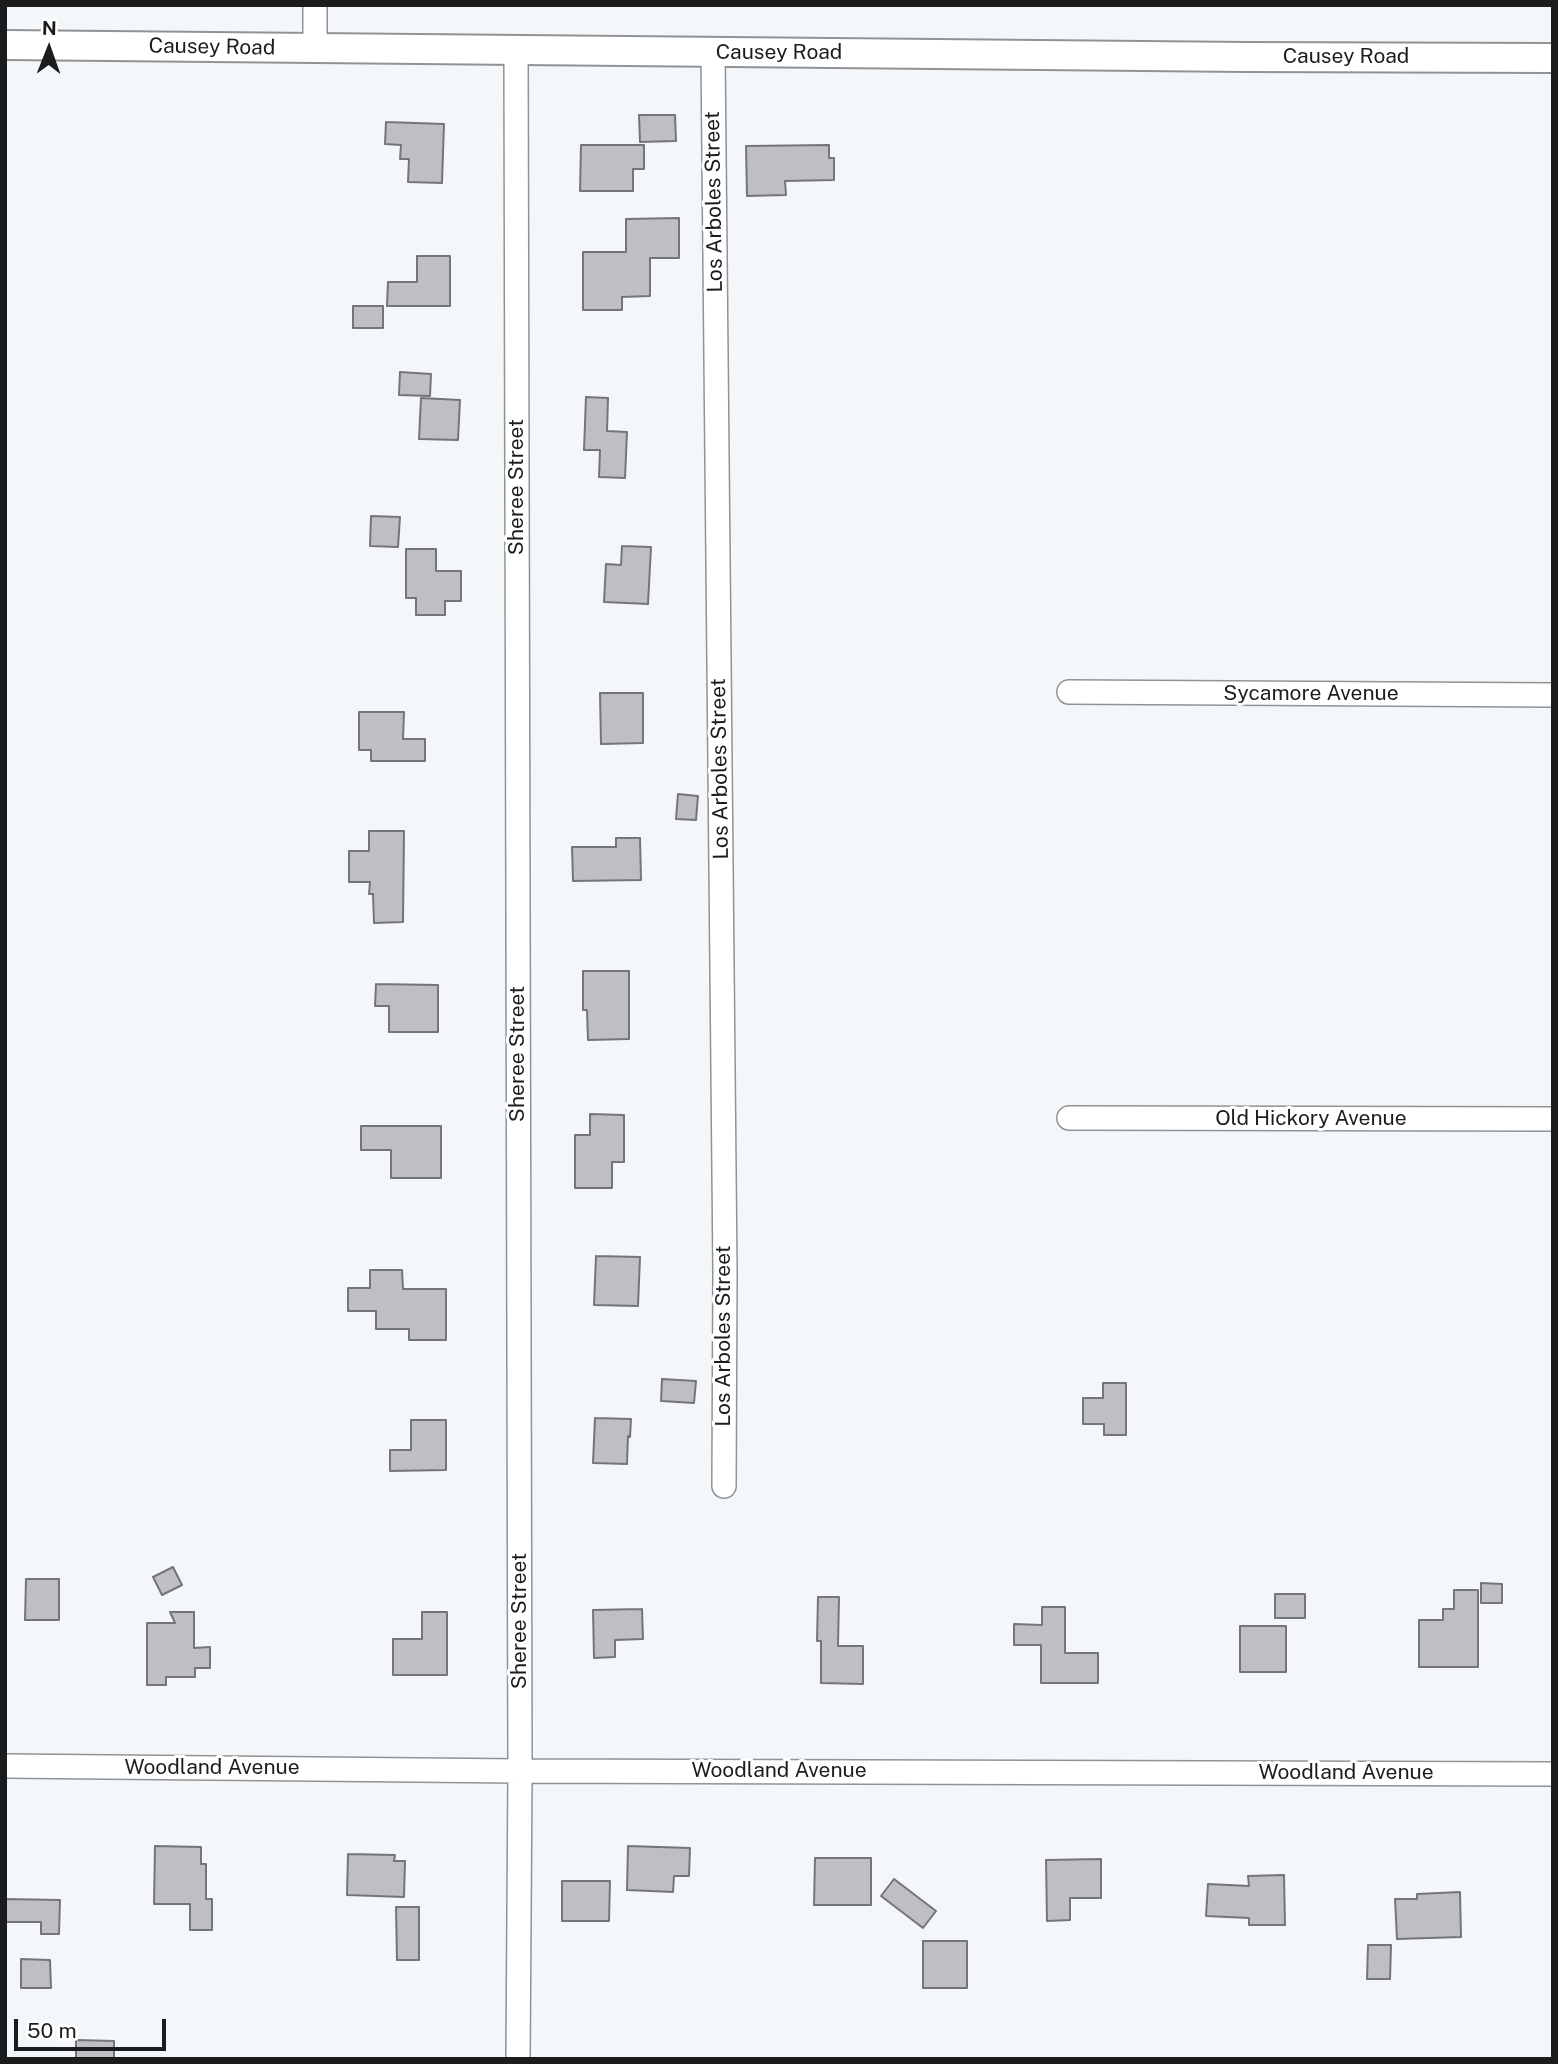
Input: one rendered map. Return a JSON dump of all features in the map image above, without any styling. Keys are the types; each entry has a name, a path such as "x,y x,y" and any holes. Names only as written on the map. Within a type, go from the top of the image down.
{"street":[{"path":"315,5 315,48"},
{"name":"Causey Road","path":"5,45 1553,58"},
{"name":"Sheree Street","path":"516,50 520,1771 518,2059"},
{"name":"Los Arboles Street","path":"713,52 725,1273 723,1486"},
{"name":"Sycamore Avenue","path":"1069,692 1553,695"},
{"name":"Old Hickory Avenue","path":"1069,1118 1553,1119"},
{"name":"Woodland Avenue","path":"5,1766 520,1771 1553,1774"}],"building":[{"path":"639,115 675,115 676,141 640,142"},
{"path":"386,122 444,124 442,183 408,182 409,159 400,159 401,145 385,144"},
{"path":"581,145 644,145 644,169 633,169 633,191 580,191"},
{"path":"829,145 829,158 834,158 834,180 785,181 786,195 747,196 746,146"},
{"path":"679,218 679,258 650,258 650,296 622,297 622,310 583,310 583,252 626,252 626,219"},
{"path":"417,256 450,256 450,306 387,306 388,282 417,282"},
{"path":"353,306 383,306 383,328 353,328"},
{"path":"400,372 431,374 430,396 399,395"},
{"path":"586,397 608,398 607,431 627,432 625,478 599,477 600,450 584,450"},
{"path":"421,398 460,400 458,440 419,439"},
{"path":"371,516 400,517 398,547 370,546"},
{"path":"622,546 651,547 648,604 604,602 606,564 621,565"},
{"path":"406,549 436,549 436,571 461,571 461,601 445,601 445,615 416,615 416,598 406,598"},
{"path":"600,693 643,693 643,743 601,744"},
{"path":"359,712 404,712 403,739 425,739 425,761 371,761 371,750 359,750"},
{"path":"678,794 698,796 696,820 676,819"},
{"path":"369,831 404,831 403,922 374,923 373,894 369,894 370,882 349,882 349,851 369,851"},
{"path":"616,838 640,838 641,880 573,881 572,847 616,847"},
{"path":"583,971 629,971 629,1039 588,1040 587,1010 583,1010"},
{"path":"376,984 438,985 438,1032 389,1032 389,1006 375,1006"},
{"path":"590,1114 624,1115 624,1162 612,1162 612,1188 575,1188 575,1135 590,1135"},
{"path":"361,1126 441,1126 441,1178 391,1178 391,1150 361,1150"},
{"path":"596,1256 640,1257 638,1306 594,1305"},
{"path":"370,1270 402,1270 403,1289 446,1289 446,1340 409,1340 409,1329 376,1329 376,1311 348,1311 348,1288 370,1288"},
{"path":"662,1379 696,1381 694,1403 661,1401"},
{"path":"1103,1383 1126,1383 1126,1435 1104,1435 1104,1424 1083,1424 1083,1398 1103,1398"},
{"path":"595,1418 631,1419 627,1464 593,1463"},
{"path":"411,1420 446,1420 446,1470 390,1471 390,1450 411,1450"},
{"path":"173,1567 182,1585 162,1595 153,1577"},
{"path":"26,1579 59,1579 59,1620 25,1620"},
{"path":"1481,1583 1502,1584 1502,1603 1481,1603"},
{"path":"1454,1590 1478,1590 1478,1667 1419,1667 1419,1620 1443,1620 1443,1609 1454,1609"},
{"path":"1275,1594 1305,1594 1305,1618 1275,1618"},
{"path":"818,1597 839,1597 838,1646 863,1646 863,1684 821,1683 821,1641 817,1641"},
{"path":"1042,1607 1065,1607 1065,1653 1098,1653 1098,1683 1041,1683 1041,1645 1014,1645 1014,1624 1042,1625"},
{"path":"642,1609 643,1639 615,1640 615,1657 594,1658 593,1610"},
{"path":"170,1612 194,1612 194,1648 210,1647 210,1668 195,1668 195,1677 166,1677 166,1685 147,1685 147,1623 175,1623"},
{"path":"422,1612 447,1612 447,1675 393,1675 393,1639 422,1639"},
{"path":"1240,1626 1286,1626 1286,1672 1240,1672"},
{"path":"155,1846 201,1847 201,1864 206,1864 206,1899 212,1899 212,1930 190,1930 190,1904 154,1904"},
{"path":"628,1846 690,1848 689,1876 674,1876 673,1892 627,1890"},
{"path":"348,1854 395,1855 394,1861 405,1861 404,1897 347,1895"},
{"path":"815,1858 871,1858 871,1905 814,1905"},
{"path":"1101,1859 1101,1898 1070,1898 1070,1920 1047,1921 1046,1860"},
{"path":"1284,1875 1285,1925 1249,1925 1249,1918 1206,1916 1208,1884 1249,1886 1248,1876"},
{"path":"894,1879 936,1911 923,1928 881,1896"},
{"path":"562,1881 610,1881 609,1921 562,1921"},
{"path":"1460,1892 1461,1937 1397,1939 1395,1899 1417,1899 1417,1894"},
{"path":"5,1899 60,1900 59,1934 41,1934 41,1922 5,1922"},
{"path":"396,1907 419,1907 419,1960 397,1960"},
{"path":"923,1941 967,1941 967,1988 923,1988"},
{"path":"1368,1945 1391,1945 1390,1979 1367,1979"},
{"path":"21,1959 50,1960 51,1988 21,1988"},
{"path":"76,2040 114,2041 114,2059 76,2059"}]}
